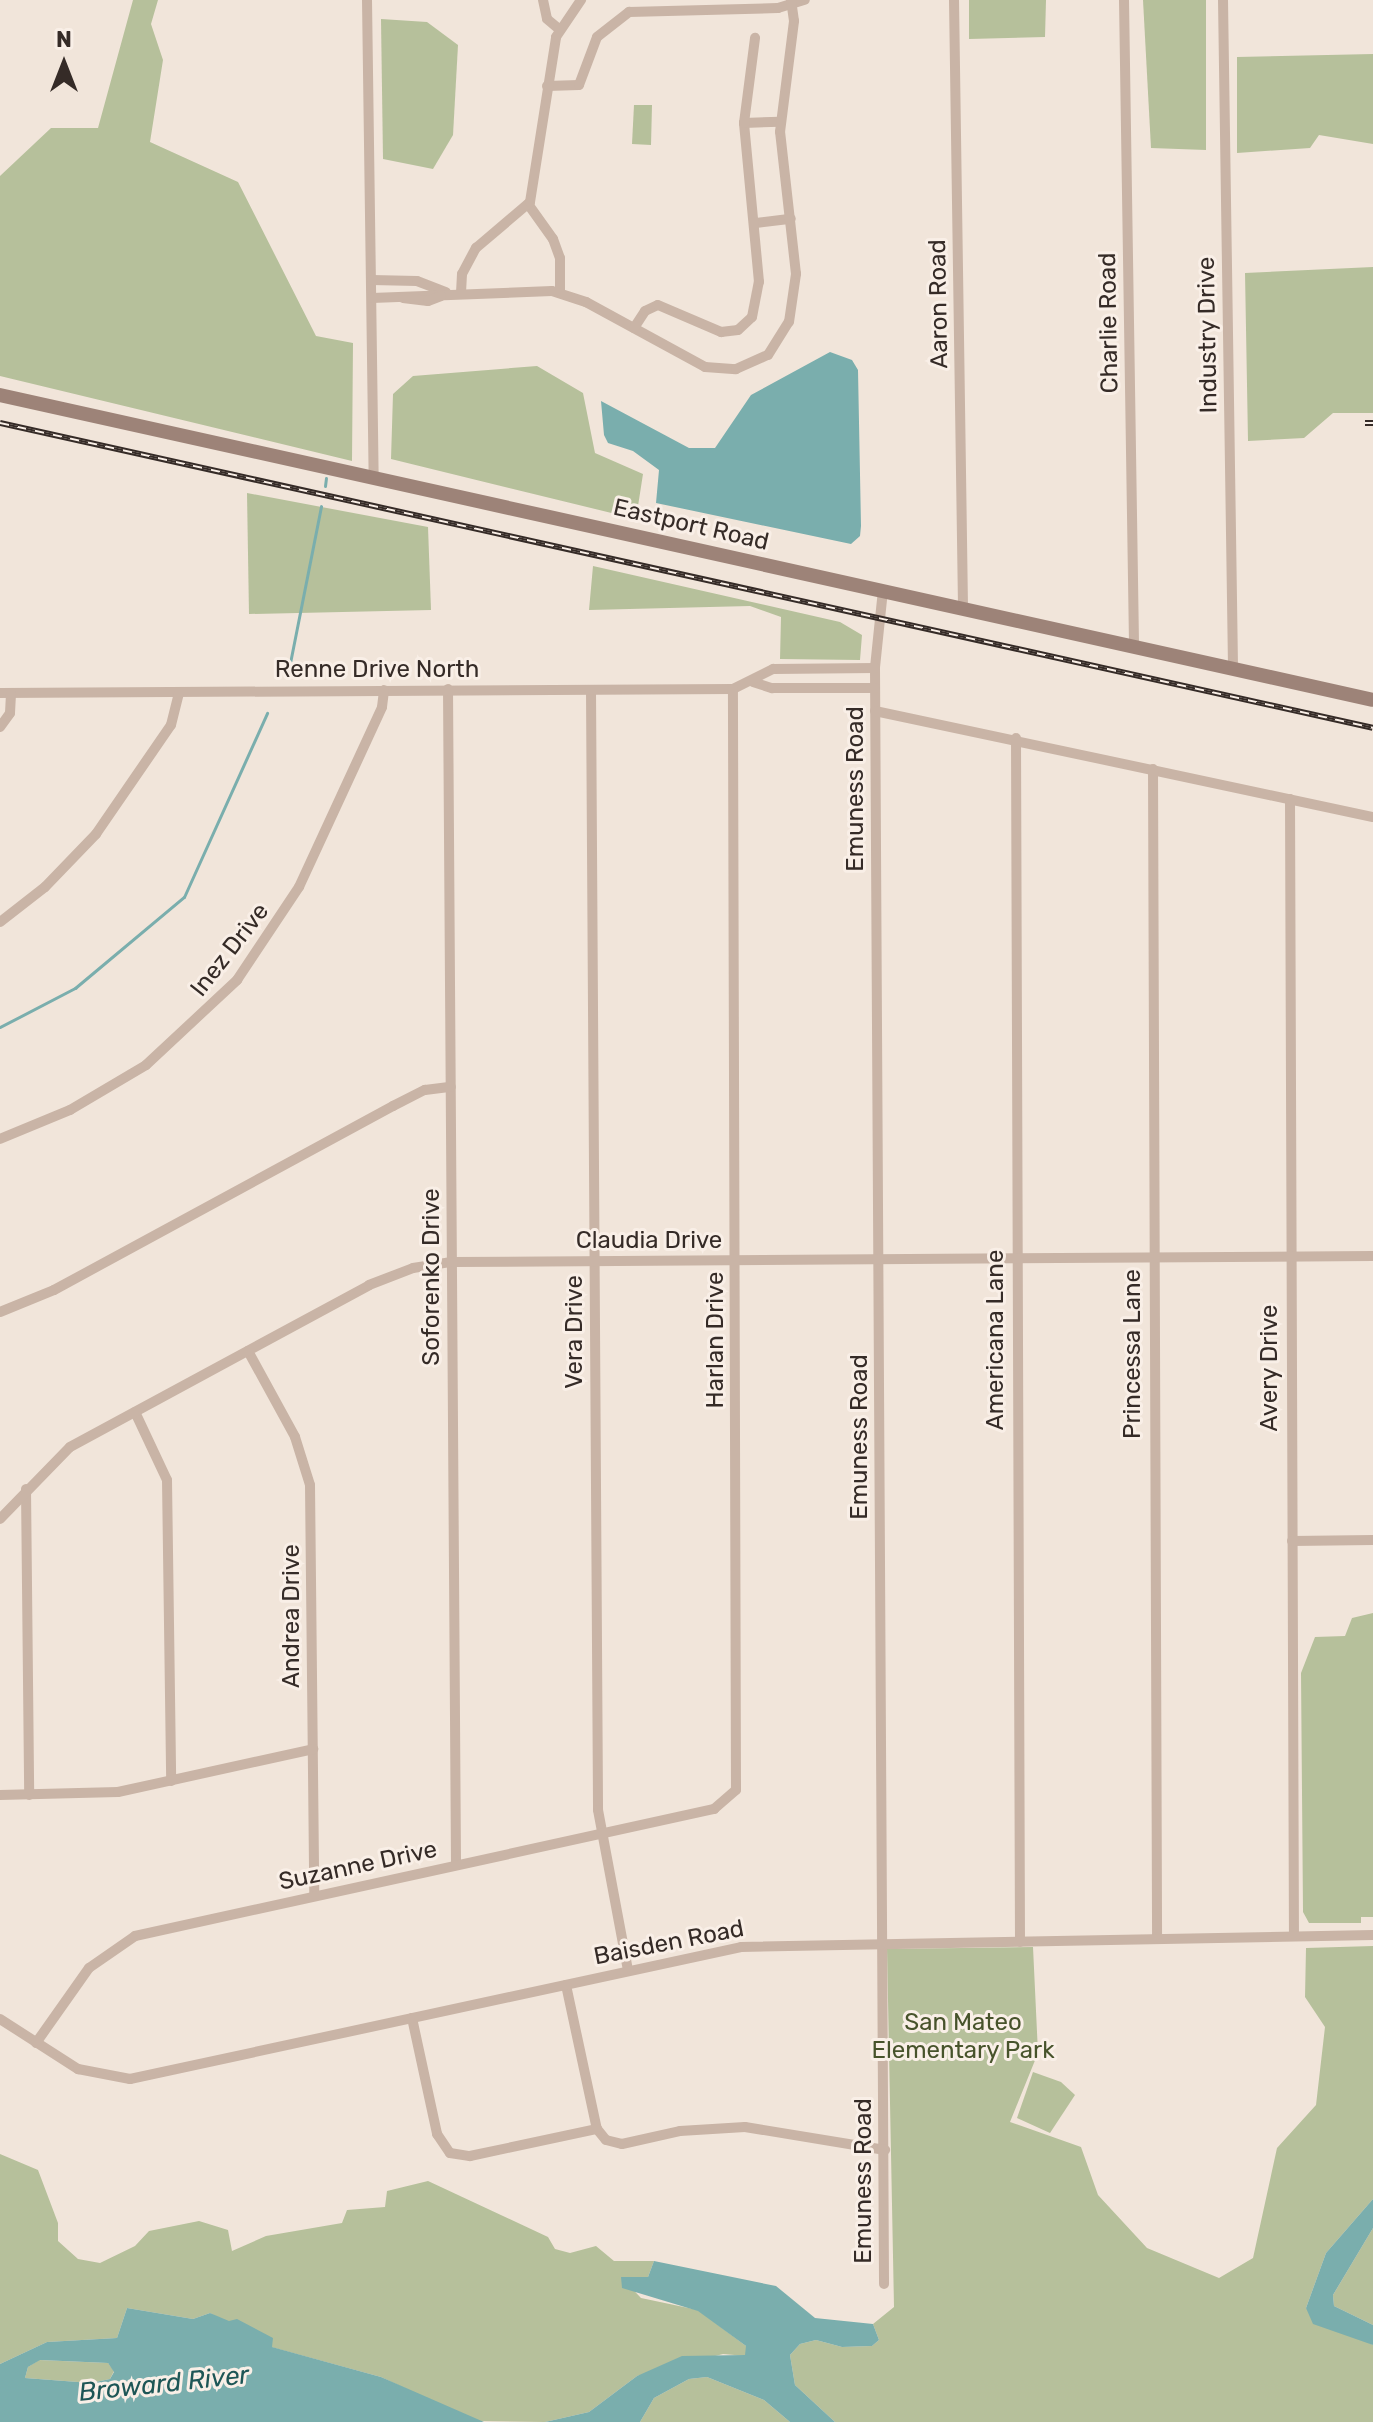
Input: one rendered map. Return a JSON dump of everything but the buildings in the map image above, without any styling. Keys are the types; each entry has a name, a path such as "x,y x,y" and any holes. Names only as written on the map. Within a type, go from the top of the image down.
{"street":[{"path":"367,0 374,478"},
{"path":"543,0 547,19 560,30"},
{"path":"461,293 462,274 476,248 528,204 535,190 547,86 560,30 581,0"},
{"path":"547,86 579,85 597,37 634,5 805,0"},
{"name":"Aaron Road","path":"954,0 963,608"},
{"name":"Charlie Road","path":"1124,0 1134,646"},
{"name":"Industry Drive","path":"1223,0 1233,668"},
{"path":"372,280 417,281 447,293 560,292 705,367 736,369 768,355 784,336 793,303 791,219 780,122 792,2"},
{"path":"634,328 645,311 658,305 721,332 745,325 758,302 756,223 744,123 755,38"},
{"path":"744,123 780,122"},
{"path":"528,204 553,239 560,258 560,292"},
{"path":"756,223 791,219"},
{"path":"372,298 401,297 428,301 447,293"},
{"name":"Eastport Road","path":"0,395 1373,700"},
{"name":"Emuness Road","path":"883,590 875,668 875,711 884,2284"},
{"name":"Renne Drive North","path":"6,693 733,689 753,682 773,669 875,668"},
{"name":"Renne Drive North","path":"753,682 772,688 875,688"},
{"name":"Soforenko Drive","path":"448,689 456,1865"},
{"name":"Harlan Drive","path":"732,1798 739,1779 733,689"},
{"name":"Inez Drive","path":"0,1139 70,1110 134,1073 179,1039 237,980 299,887 382,707 384,690"},
{"name":"Vera Drive","path":"591,690 599,1833 628,1970"},
{"path":"0,922 45,887 96,834 171,725 179,692"},
{"path":"0,727 10,713 6,693"},
{"path":"875,711 1016,738 1373,817"},
{"name":"Americana Lane","path":"1016,738 1015,1258 1020,1942"},
{"name":"Princessa Lane","path":"1153,769 1152,1258 1157,1938"},
{"name":"Avery Drive","path":"1290,799 1294,1936"},
{"path":"0,1312 54,1290 404,1100 425,1090 451,1087"},
{"name":"Claudia Drive","path":"0,1519 59,1454 395,1274 452,1262 1373,1256"},
{"name":"Andrea Drive","path":"248,1351 295,1437 310,1485 314,1896"},
{"path":"135,1412 167,1480 171,1781"},
{"path":"26,1489 29,1795"},
{"path":"1292,1541 1373,1540"},
{"path":"0,1795 118,1792 313,1749"},
{"name":"Suzanne Drive","path":"36,2043 89,1968 118,1945 153,1930 714,1809 732,1798"},
{"name":"Baisden Road","path":"0,2019 78,2069 130,2079 628,1970 763,1945 1373,1935"},
{"path":"566,1985 597,2129 613,2143 745,2127 885,2150"},
{"path":"412,2018 437,2134 450,2153 470,2156 597,2129"}],"green space":[{"path":"133,0 158,0 151,24 163,60 150,142 238,182 316,336 353,343 352,461 0,376 0,176 51,128 98,128"},
{"path":"969,0 1046,0 1045,37 969,39"},
{"path":"1143,0 1206,0 1206,150 1151,148"},
{"path":"381,19 427,22 458,45 453,135 433,169 383,159"},
{"path":"1373,54 1373,144 1319,135 1310,148 1237,153 1237,57"},
{"path":"634,105 652,105 651,145 632,144"},
{"path":"1373,267 1373,413 1333,413 1304,438 1248,441 1245,273"},
{"path":"537,366 583,393 595,453 643,474 636,519 391,459 393,394 413,376"},
{"path":"247,493 428,527 431,610 249,614"},
{"path":"593,566 840,622 862,635 860,660 780,659 781,617 750,606 589,610"},
{"path":"1373,1613 1373,1917 1361,1917 1361,1923 1309,1923 1303,1912 1301,1673 1315,1637 1345,1636 1352,1618"},
{"name":"San Mateo Elementary Park","path":"1373,1946 1373,2199 1326,2253 1306,2308 1373,2345 1373,2422 835,2422 795,2385 790,2355 800,2344 816,2340 842,2347 872,2346 879,2340 873,2324 894,2307 887,1949 1033,1947 1038,2053 1010,2122 1081,2147 1098,2195 1147,2248 1219,2278 1253,2258 1277,2148 1316,2105 1325,2027 1305,1997 1306,1948"},
{"path":"1033,2072 1061,2082 1075,2095 1050,2133 1017,2118"},
{"path":"0,2154 38,2170 58,2223 58,2241 78,2259 100,2263 135,2246 149,2231 199,2221 228,2230 232,2251 266,2236 342,2223 347,2210 385,2207 387,2191 428,2181 548,2237 555,2249 570,2253 596,2246 614,2261 654,2261 648,2277 621,2277 641,2298 698,2310 746,2346 746,2356 723,2354 637,2376 589,2412 545,2422 475,2421 381,2377 271,2347 210,2313 193,2319 127,2308 117,2338 47,2342 0,2364"},
{"path":"1373,2228 1373,2325 1334,2306 1333,2295"},
{"path":"39,2360 108,2363 114,2371 110,2379 91,2383 25,2378 28,2367"},
{"path":"707,2377 764,2400 790,2422 640,2422 654,2398 689,2379"}],"water":[{"path":"830,352 852,360 858,370 861,526 860,536 851,544 656,503 659,470 633,451 608,443 604,435 601,401 689,448 715,448 751,395"},
{"path":"1373,2199 1373,2228 1333,2295 1334,2306 1373,2325 1373,2345 1313,2324 1306,2308 1326,2253"},
{"path":"654,2261 776,2286 815,2318 873,2324 879,2340 872,2346 842,2347 816,2340 800,2344 790,2355 795,2385 835,2422 790,2422 764,2400 707,2377 689,2379 654,2398 640,2422 545,2422 589,2412 637,2376 682,2356 745,2355 746,2346 698,2311 622,2288 621,2277 648,2277"},
{"name":"Broward River","path":"127,2308 193,2319 210,2313 229,2321 237,2319 273,2338 272,2347 381,2377 484,2422 0,2422 0,2364 47,2342 117,2338","holes":["40,2360 108,2363 114,2372 110,2379 91,2383 25,2378 28,2367"]}],"waterway":[{"path":"325,486 326,478"},
{"path":"289,668 321,506"},
{"path":"0,1027 75,988 184,897 267,713"}],"railway":[{"path":"0,423 1373,728"},
{"path":"1365,423 1373,423"}]}
